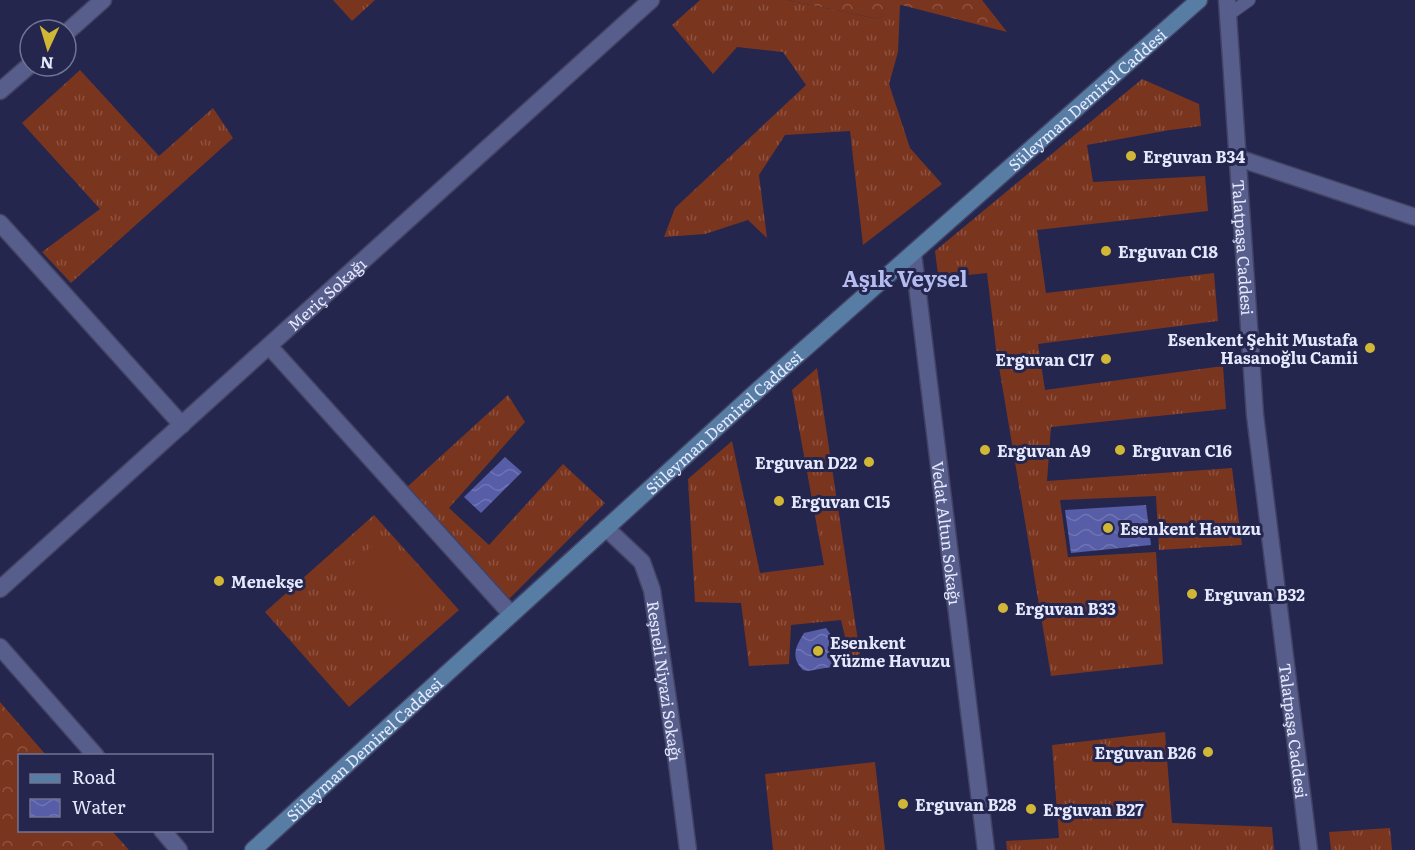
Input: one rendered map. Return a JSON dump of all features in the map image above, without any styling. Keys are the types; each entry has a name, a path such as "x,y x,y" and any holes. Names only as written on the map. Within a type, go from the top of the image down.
{"main road":[{"name":"Süleyman Demirel Caddesi","path":"253,850 749,397 1199,0"}],"street":[{"path":"78,22 103,0"},
{"name":"Meriç Sokağı","path":"0,589 651,0"},
{"name":"Talatpaşa Caddesi","path":"1228,7 1255,415 1309,850"},
{"path":"0,91 18,75"},
{"path":"1238,158 1415,217"},
{"path":"0,223 182,425"},
{"name":"Vedat Altun Sokağı","path":"913,253 986,850"},
{"path":"269,346 511,614"},
{"name":"Reşneli Niyazi Sokağı","path":"606,528 642,562 652,590 688,850"},
{"path":"0,647 94,754"},
{"path":"163,832 179,850"}],"lane":[{"path":"1228,7 1249,0"}],"green space":[{"path":"333,0 375,0 352,21"},
{"path":"700,0 787,0 878,19 900,5 898,52 889,84 910,148 942,184 863,245 850,131 785,135 759,175 767,238 748,220 705,234 664,237 675,208 806,85 783,52 737,47 713,74 672,25"},
{"path":"787,0 982,0 1007,32 901,5 878,19"},
{"path":"80,70 159,156 213,108 233,138 71,283 42,252 100,209 22,123 71,78 78,78"},
{"path":"1142,79 1199,104 1201,126 1087,145 1093,182 1205,176 1208,211 1037,230 1046,293 1214,273 1218,321 1038,344 1045,390 1223,366 1226,409 1051,427 1047,481 1232,468 1242,545 1159,550 1156,496 1060,500 1068,557 1156,552 1163,664 1051,676 996,349 987,273 940,278 939,282 935,251"},
{"path":"817,368 860,654 850,658 841,620 791,625 789,664 749,666 741,603 695,602 688,479 732,441 760,573 824,565 792,390"},
{"path":"508,395 525,422 449,508 489,545 563,464 605,503 507,601 406,488"},
{"path":"374,515 459,610 349,707 265,612"},
{"path":"378,540 431,595 401,623 349,568"},
{"path":"0,702 45,754 18,754 18,832 113,832 129,850 0,850"},
{"path":"1165,732 1172,823 1272,827 1274,850 1007,850 1006,841 1059,838 1052,745"},
{"path":"875,762 885,850 773,850 765,774"},
{"path":"1390,828 1392,850 1331,850 1329,832"}],"water":[{"path":"505,457 522,472 481,513 464,497"},
{"name":"Esenkent Havuzu","path":"1146,505 1151,545 1071,553 1065,510"},
{"name":"Esenkent Yüzme Havuzu","path":"826,628 831,635 839,638 842,653 840,662 837,666 803,670 795,656 801,638 804,633"}],"place":[{"name":"Erguvan B34","path":"1131,156"},
{"name":"Erguvan C18","path":"1106,251"},
{"name":"Esenkent Şehit Mustafa Hasanoğlu Camii","path":"1370,348"},
{"name":"Erguvan C17","path":"1106,359"},
{"name":"Erguvan A9","path":"985,450"},
{"name":"Erguvan C16","path":"1120,450"},
{"name":"Erguvan D22","path":"869,462"},
{"name":"Erguvan C15","path":"779,501"},
{"name":"Esenkent Havuzu","path":"1108,528"},
{"name":"Menekşe","path":"219,581"},
{"name":"Erguvan B32","path":"1192,594"},
{"name":"Erguvan B33","path":"1003,608"},
{"name":"Esenkent Yüzme Havuzu","path":"818,651"},
{"name":"Erguvan B26","path":"1208,752"},
{"name":"Erguvan B28","path":"903,804"},
{"name":"Erguvan B27","path":"1031,809"}],"district":[{"name":"Aşık Veysel","path":"905,277"}]}
